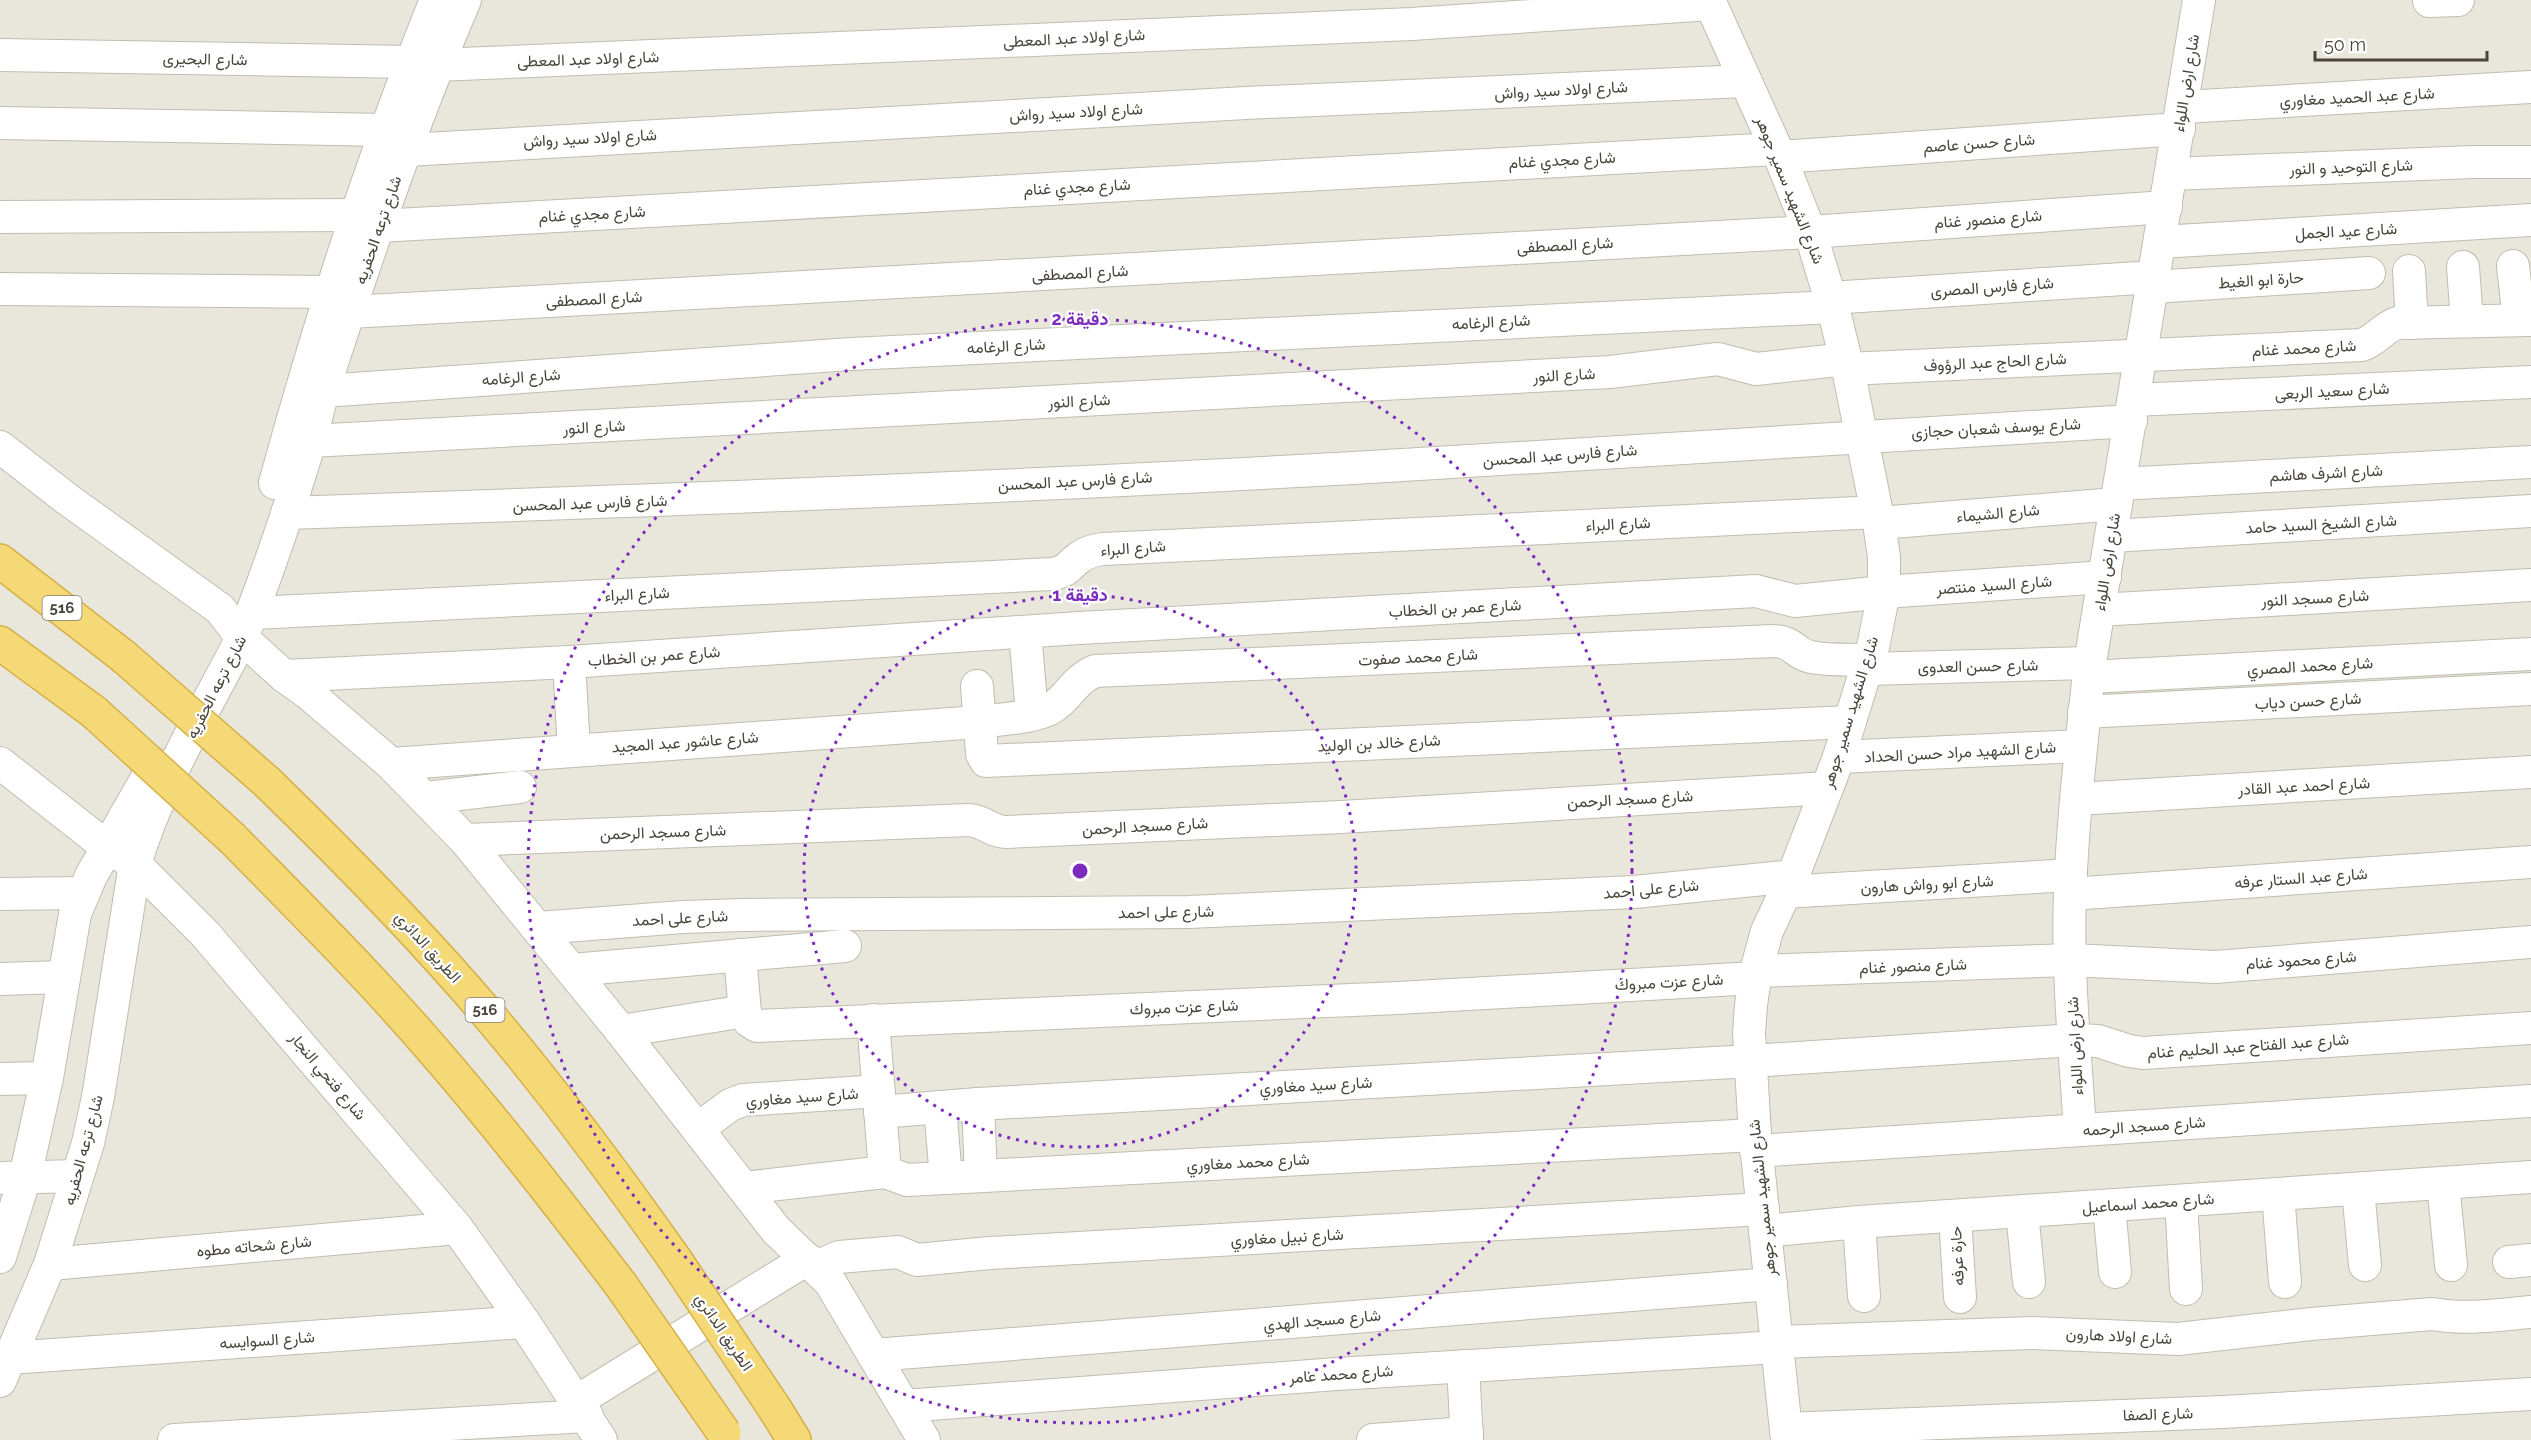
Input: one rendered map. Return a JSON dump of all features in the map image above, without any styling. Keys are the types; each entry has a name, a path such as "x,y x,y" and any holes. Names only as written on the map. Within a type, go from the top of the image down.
{"highway":[{"name":"الطريق الدائري","path":"0,561 123,656 267,782 384,899 487,1012 554,1094 676,1261 794,1440"},
{"path":"0,643 94,712 233,839 356,965 500,1130 621,1285 726,1436"}],"street":[{"name":"شارع ترعه الحفريه","path":"0,1257 12,1177 47,1078 70,937 83,892 207,674 242,625 260,539 367,220 424,64 436,0"},
{"name":"شارع ترعه الحفريه","path":"424,64 465,0"},
{"name":"شارع ارض اللواء","path":"2080,1130 2071,960 2071,884 2080,746 2104,578 2199,0"},
{"name":"شارع اولاد عبد المعطى","path":"424,64 1412,24 1710,2"},
{"name":"شارع الشهيد سمير جوهر","path":"1710,2 1778,153 1810,232 1832,302 1878,517 1884,592 1868,664 1839,757 1767,931 1755,974 1749,1033 1756,1143 1786,1435"},
{"name":"شارع البحيرى","path":"0,55 424,64"},
{"name":"شارع اولاد سيد رواش","path":"0,123 397,140 1745,81"},
{"name":"شارع عبد الحميد مغاوري","path":"2181,118 2531,87"},
{"name":"شارع حسن عاصم","path":"1778,153 2181,118"},
{"name":"شارع مجدي غنام","path":"0,218 367,220 1778,153"},
{"name":"شارع التوحيد و النور","path":"2171,174 2474,162 2531,162"},
{"name":"شارع منصور غنام","path":"1810,232 2166,207"},
{"name":"شارع عيد الجمل","path":"2160,242 2531,220"},
{"name":"شارع المصطفى","path":"0,289 340,302 1810,232"},
{"path":"2512,266 2525,320"},
{"path":"2463,267 2468,321"},
{"path":"2409,270 2412,323"},
{"name":"حارة ابو الغيط","path":"2154,282 2369,273"},
{"name":"شارع فارس المصرى","path":"1832,302 2154,282"},
{"name":"شارع ترعه الحفريه","path":"5,1369 15,1314 50,1264 88,1143 98,1097 135,864 157,803 242,625 288,513 324,390 340,302"},
{"name":"شارع الرغامه","path":"324,390 851,354 1832,302"},
{"name":"شارع محمد غنام","path":"2141,356 2362,345 2376,338 2388,326 2397,323 2525,320"},
{"name":"شارع الحاج عبد الرؤوف","path":"1847,364 2141,356"},
{"name":"شارع النور","path":"310,441 1610,372 1718,359 1756,369 1847,364"},
{"name":"شارع سعيد الربعى","path":"2132,410 2531,382"},
{"name":"شارع يوسف شعبان حجازى","path":"1862,435 2132,410"},
{"name":"شارع فارس عبد المحسن","path":"288,513 724,498 1352,468 1862,435"},
{"path":"0,447 67,500 242,625 284,676 309,694 391,764 426,798 465,840 538,927 776,1230 812,1263 839,1297 924,1440"},
{"name":"شارع اشرف هاشم","path":"2118,494 2531,462"},
{"name":"شارع الشيماء","path":"1878,517 2118,494"},
{"name":"شارع الشيخ السيد حامد","path":"2112,536 2531,512"},
{"name":"شارع البراء","path":"242,625 1052,574 1063,573 1077,558 1103,549 1878,517"},
{"name":"شارع السيد منتصر","path":"1884,592 2104,578"},
{"name":"شارع مسجد النور","path":"2099,610 2531,585"},
{"name":"شارع عمر بن الخطاب","path":"284,676 569,662 1025,632 1756,591 1795,601 1884,592"},
{"path":"1025,632 1032,714"},
{"name":"شارع محمد صفوت","path":"979,722 1032,714 1055,706 1083,676 1095,671 1773,641 1790,643 1804,655 1813,658 1868,664"},
{"name":"شارع محمد المصري","path":"2090,670 2531,654"},
{"path":"569,662 574,750"},
{"name":"شارع حسن العدوى","path":"1868,664 2090,670"},
{"name":"شارع خالد بن الوليد","path":"976,686 982,754 986,761 1850,722"},
{"name":"شارع حسن دياب","path":"2085,712 2531,689"},
{"name":"شارع عاشور عبد المجيد","path":"391,764 979,722"},
{"name":"شارع الشهيد مراد حسن الحداد","path":"1839,757 2080,746"},
{"name":"شارع فتحي النجار","path":"5,772 107,847 135,864 206,935 457,1228 524,1322 588,1419"},
{"name":"شارع احمد عبد القادر","path":"2077,799 2531,772"},
{"path":"426,798 520,787"},
{"name":"شارع مسجد الرحمن","path":"465,840 969,820 982,822 999,832 1006,832 1353,816 1827,788"},
{"name":"شارع عبد الستار عرفه","path":"2071,884 2531,862"},
{"name":"شارع ابو رواش هارون","path":"1788,884 2071,884"},
{"name":"شارع على احمد","path":"538,927 742,915 1200,912 1788,884"},
{"path":"0,894 83,892"},
{"name":"شارع محمود غنام","path":"2071,960 2215,967 2531,942"},
{"path":"572,970 845,946"},
{"path":"621,1031 739,1012 745,1013 740,955"},
{"name":"شارع منصور غنام","path":"1755,974 2071,960"},
{"name":"شارع عزت مبروك","path":"745,1013 749,1021 757,1026 1398,998 1755,974"},
{"path":"0,979 63,977"},
{"path":"873,1020 885,1173"},
{"name":"شارع عبد الفتاح عبد الحليم غنام","path":"1751,1061 2074,1040 2098,1041 2129,1051 2144,1053 2531,1028"},
{"name":"شارع سيد مغاوري","path":"698,1129 730,1105 743,1100 880,1102 940,1107 1751,1061"},
{"path":"0,1079 47,1078"},
{"name":"شارع مسجد الرحمه","path":"1756,1143 2080,1130 2531,1101"},
{"path":"978,1104 981,1176"},
{"path":"940,1107 946,1178"},
{"name":"شارع محمد مغاوري","path":"744,1188 885,1173 907,1180 1756,1143"},
{"path":"12,1177 77,1176"},
{"name":"شارع محمد اسماعيل","path":"1764,1220 1859,1222 2531,1177"},
{"path":"2443,1183 2451,1265"},
{"path":"2358,1189 2365,1265"},
{"path":"2278,1194 2285,1282"},
{"path":"2181,1201 2186,1289"},
{"path":"2109,1206 2115,1272"},
{"path":"2022,1212 2029,1282"},
{"name":"حارة عرفه","path":"1955,1216 1960,1297"},
{"name":"شارع نبيل مغاوري","path":"588,1419 812,1263 839,1257 898,1252 917,1260 990,1253 1764,1220"},
{"path":"1859,1222 1864,1296"},
{"name":"شارع شحاته مطوه","path":"50,1264 457,1228"},
{"name":"شارع مسجد الهدي","path":"874,1355 1771,1284"},
{"name":"شارع اولاد هارون","path":"1777,1344 2032,1333 2178,1339 2312,1324 2432,1314 2447,1318 2531,1312"},
{"name":"شارع السوايسه","path":"5,1369 524,1322"},
{"name":"شارع محمد عامر","path":"904,1406 1777,1344"},
{"path":"1373,1440 1467,1437 1463,1366"},
{"name":"شارع الصفا","path":"1786,1435 2531,1394"},
{"path":"174,1440 588,1419"}],"shaded area":[{"path":"0,0 2531,0 2531,1440 0,1440"}]}
